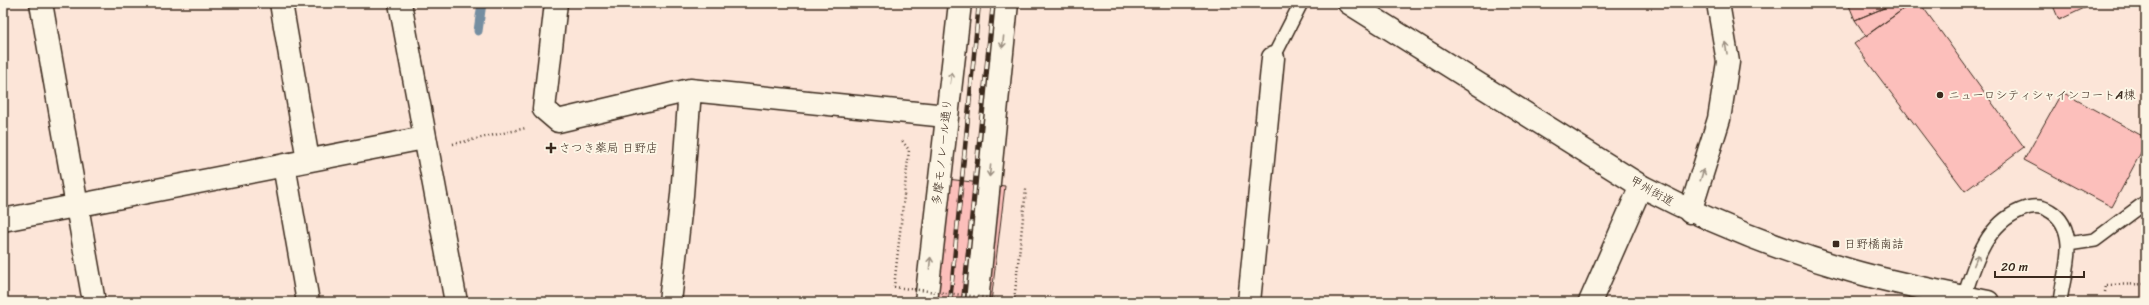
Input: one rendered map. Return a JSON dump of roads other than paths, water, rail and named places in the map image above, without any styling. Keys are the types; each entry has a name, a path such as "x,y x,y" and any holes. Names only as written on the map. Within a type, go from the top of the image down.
{"street":[{"path":"41,3 94,302"},
{"path":"281,3 308,160"},
{"path":"400,3 425,144 456,302"},
{"path":"556,3 544,109 558,121 690,90 946,116"},
{"name":"多摩モノレール通り","path":"926,302 960,3"},
{"path":"977,302 1006,3"},
{"path":"1690,212 1719,119 1728,62 1718,3"},
{"name":"甲州街道","path":"1351,4 1642,186 1690,212 1790,251 1842,268 1988,302"},
{"path":"1249,302 1273,58"},
{"path":"670,302 682,195 690,90"},
{"path":"3,220 308,160 425,144"},
{"path":"284,165 308,302"},
{"path":"1590,302 1642,186"}],"lane":[{"path":"1273,58 1301,3"},
{"path":"2068,244 2095,240 2146,202"},
{"path":"1964,297 1977,257 1996,226 2011,214 2025,208 2046,208 2058,216 2065,229 2068,244 2067,265 2060,302"}],"waterway":[{"path":"478,31 482,3"}],"railway":[{"path":"950,302 979,3"},
{"path":"963,302 993,3"}],"place":[{"name":"ニューロシティシャインコートA棟","path":"1940,95"},
{"name":"さつき薬局 日野店","path":"551,148"},
{"name":"日野橋南詰","path":"1836,244"}]}
